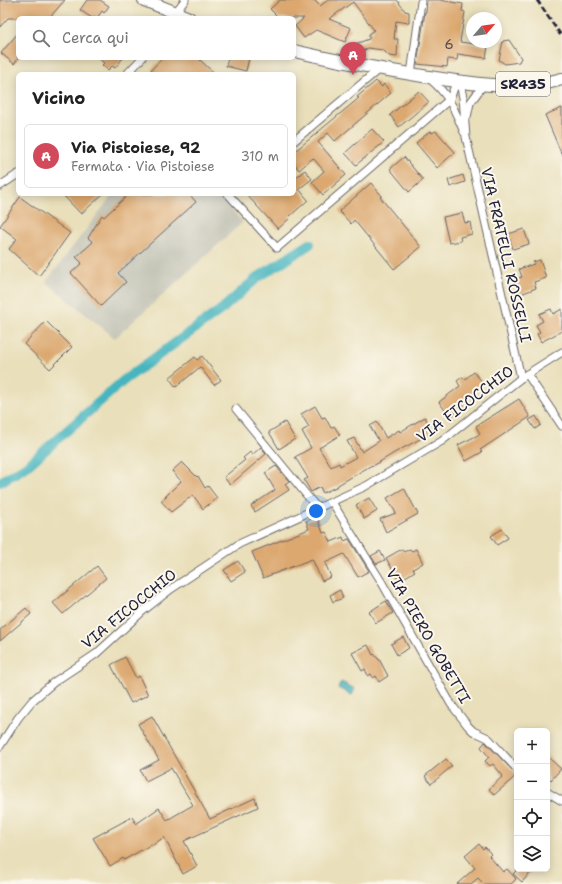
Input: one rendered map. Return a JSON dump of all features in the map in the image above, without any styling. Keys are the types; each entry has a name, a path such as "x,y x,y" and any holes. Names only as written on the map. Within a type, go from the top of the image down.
{"main road":[{"path":"144,0 182,16"},
{"name":"SR435","path":"296,50 379,69 460,82 505,86 552,82 562,78"}],"street":[{"path":"182,16 186,0"},
{"path":"411,74 421,2"},
{"path":"129,72 140,60"},
{"path":"296,139 379,69"},
{"name":"VIA FRATELLI ROSSELLI","path":"428,77 439,86 450,99 466,137"},
{"path":"231,196 277,248 450,99 454,88 460,82"},
{"name":"VIA FRATELLI ROSSELLI","path":"460,82 463,98 466,137 521,378"},
{"name":"VIA FRATELLI ROSSELLI","path":"466,137 467,117 470,103 484,84"},
{"path":"0,186 16,175"},
{"name":"VIA FICOCCHIO","path":"0,746 18,718 32,701 54,682 96,654 143,611 171,589 240,544 366,486 442,441 521,378 562,352"},
{"path":"527,374 562,426"},
{"path":"236,409 318,508"},
{"name":"VIA PIERO GOBETTI","path":"332,502 381,581 450,704 473,731 488,738 514,766"},
{"path":"550,794 562,801"}],"shaded area":[{"path":"111,196 218,196 243,222 115,338 46,282"}],"water":[{"path":"341,682 355,689 352,695 338,688"}],"building":[{"path":"0,0 65,0 51,16 16,16 16,18 8,18 0,27"},
{"path":"87,0 100,0 109,6 104,13 102,11 98,16 89,16 80,10"},
{"path":"280,0 314,0 320,6 328,0 397,0 405,11 409,12 409,23 396,21 394,39 398,39 397,57 389,56 383,50 368,48 363,51 356,50 355,44 369,39 369,34 374,30 353,2 329,19 351,28 345,42 316,30 304,38 296,25 304,18 296,18 296,16 277,16 270,9"},
{"path":"427,0 440,0 463,4 462,11 465,12 460,42 466,43 466,48 488,48 486,58 458,54 457,60 448,59 447,67 417,64"},
{"path":"16,35 17,60 14,64 1,53"},
{"path":"509,40 521,58 519,62 505,64 499,60 503,41"},
{"path":"100,60 121,60 115,68 112,66 108,70 102,65 104,63"},
{"path":"160,60 200,60 213,72 154,72 151,70"},
{"path":"228,60 249,60 246,71 226,66"},
{"path":"376,81 382,87 384,84 391,93 335,141 328,133 318,142 346,175 323,195 312,182 324,171 313,158 299,170 296,166 296,150 359,98 357,97"},
{"path":"419,91 429,102 399,127 390,115"},
{"path":"562,108 562,155 545,115"},
{"path":"372,129 384,142 356,165 345,153"},
{"path":"430,131 432,133 436,131 455,152 437,168 416,143"},
{"path":"404,157 423,180 409,192 390,169"},
{"path":"305,170 312,179 299,189 308,200 278,229 248,196 296,196 296,177"},
{"path":"463,175 465,182 450,187 448,180"},
{"path":"371,183 382,196 380,197 421,247 394,269 354,220 351,224 339,211"},
{"path":"64,196 101,196 81,214"},
{"path":"127,196 191,196 196,202 118,273 126,282 101,306 71,273 82,263 76,257 93,242 88,238 102,215 104,217"},
{"path":"20,197 70,233 39,276 9,249 17,239 0,226"},
{"path":"462,213 465,223 470,222 472,234 460,237 461,241 449,243 443,217"},
{"path":"524,229 529,244 513,249 508,234"},
{"path":"540,260 546,278 534,282 536,288 521,294 516,279 522,277 519,269 534,264 533,262"},
{"path":"551,309 553,314 562,309 562,331 541,342 537,334 540,332 536,325 543,321 539,314"},
{"path":"46,321 72,347 50,369 24,344"},
{"path":"202,356 221,380 214,385 200,367 176,387 169,378 195,357 197,360"},
{"path":"474,372 484,384 461,402 464,406 450,417 439,402 460,386 457,381 462,377 465,379"},
{"path":"519,399 530,417 480,450 482,452 466,461 458,445 480,434 476,426"},
{"path":"315,406 322,418 325,417 331,428 334,426 340,435 319,448 331,467 339,463 340,466 356,457 347,441 354,438 362,452 379,441 370,426 377,422 386,438 399,430 400,432 425,417 433,432 373,466 372,465 338,486 323,493 320,487 311,492 304,480 308,478 295,457 311,448 302,431 309,427 301,414"},
{"path":"536,416 541,425 535,429 529,420"},
{"path":"285,422 295,439 279,449 269,432"},
{"path":"261,447 266,454 230,485 224,477 245,460 243,458 250,452 252,455"},
{"path":"182,462 197,477 198,476 205,488 208,486 217,498 203,509 193,495 171,512 161,501 181,481 172,471"},
{"path":"276,466 289,481 285,484 289,490 255,512 251,506 275,490 265,473"},
{"path":"404,488 418,514 386,532 380,519 396,513 387,498"},
{"path":"369,498 377,511 364,519 356,505"},
{"path":"317,517 323,533 326,532 331,542 343,537 344,541 349,539 369,571 358,577 344,554 325,563 331,577 322,581 312,559 263,578 252,552 309,529 306,521"},
{"path":"502,529 508,538 497,545 491,536"},
{"path":"402,549 404,552 410,549 412,551 416,549 423,563 413,569 415,571 399,581 386,558"},
{"path":"380,551 385,560 376,564 371,556"},
{"path":"238,561 245,572 231,581 224,570"},
{"path":"97,566 106,578 63,614 53,603"},
{"path":"340,590 343,598 333,602 330,595"},
{"path":"386,601 393,613 376,623 369,612"},
{"path":"26,608 31,614 0,641 0,630"},
{"path":"403,637 409,648 397,655 391,644"},
{"path":"368,645 373,655 374,654 379,659 388,676 379,682 376,676 373,678 371,674 368,676 365,669 362,671 352,653"},
{"path":"125,657 136,678 139,676 148,695 131,703 111,665"},
{"path":"152,716 210,819 255,798 258,807 184,841 197,866 183,874 164,837 153,845 152,844 124,860 123,858 110,866 93,838 132,817 136,824 159,808 167,820 193,805 171,768 146,781 140,770 159,760 138,724"},
{"path":"485,742 514,772 514,778 494,795 489,789 503,776 493,764 490,766 485,761 489,757 481,747"},
{"path":"446,759 452,766 431,784 425,776"},
{"path":"550,759 561,769 551,780 550,779"},
{"path":"479,844 483,849 485,847 491,854 489,856 503,872 507,869 516,879 511,884 484,884 478,878 471,884 457,884 475,868 465,856"},
{"path":"515,872 531,872 522,882 513,874"}],"waterway":[{"path":"0,482 27,466 123,381 222,309 257,278 310,244"}],"railway":[{"path":"537,0 562,37"}],"place":[{"name":"Via Pistoiese, 92","path":"353,75"}]}
